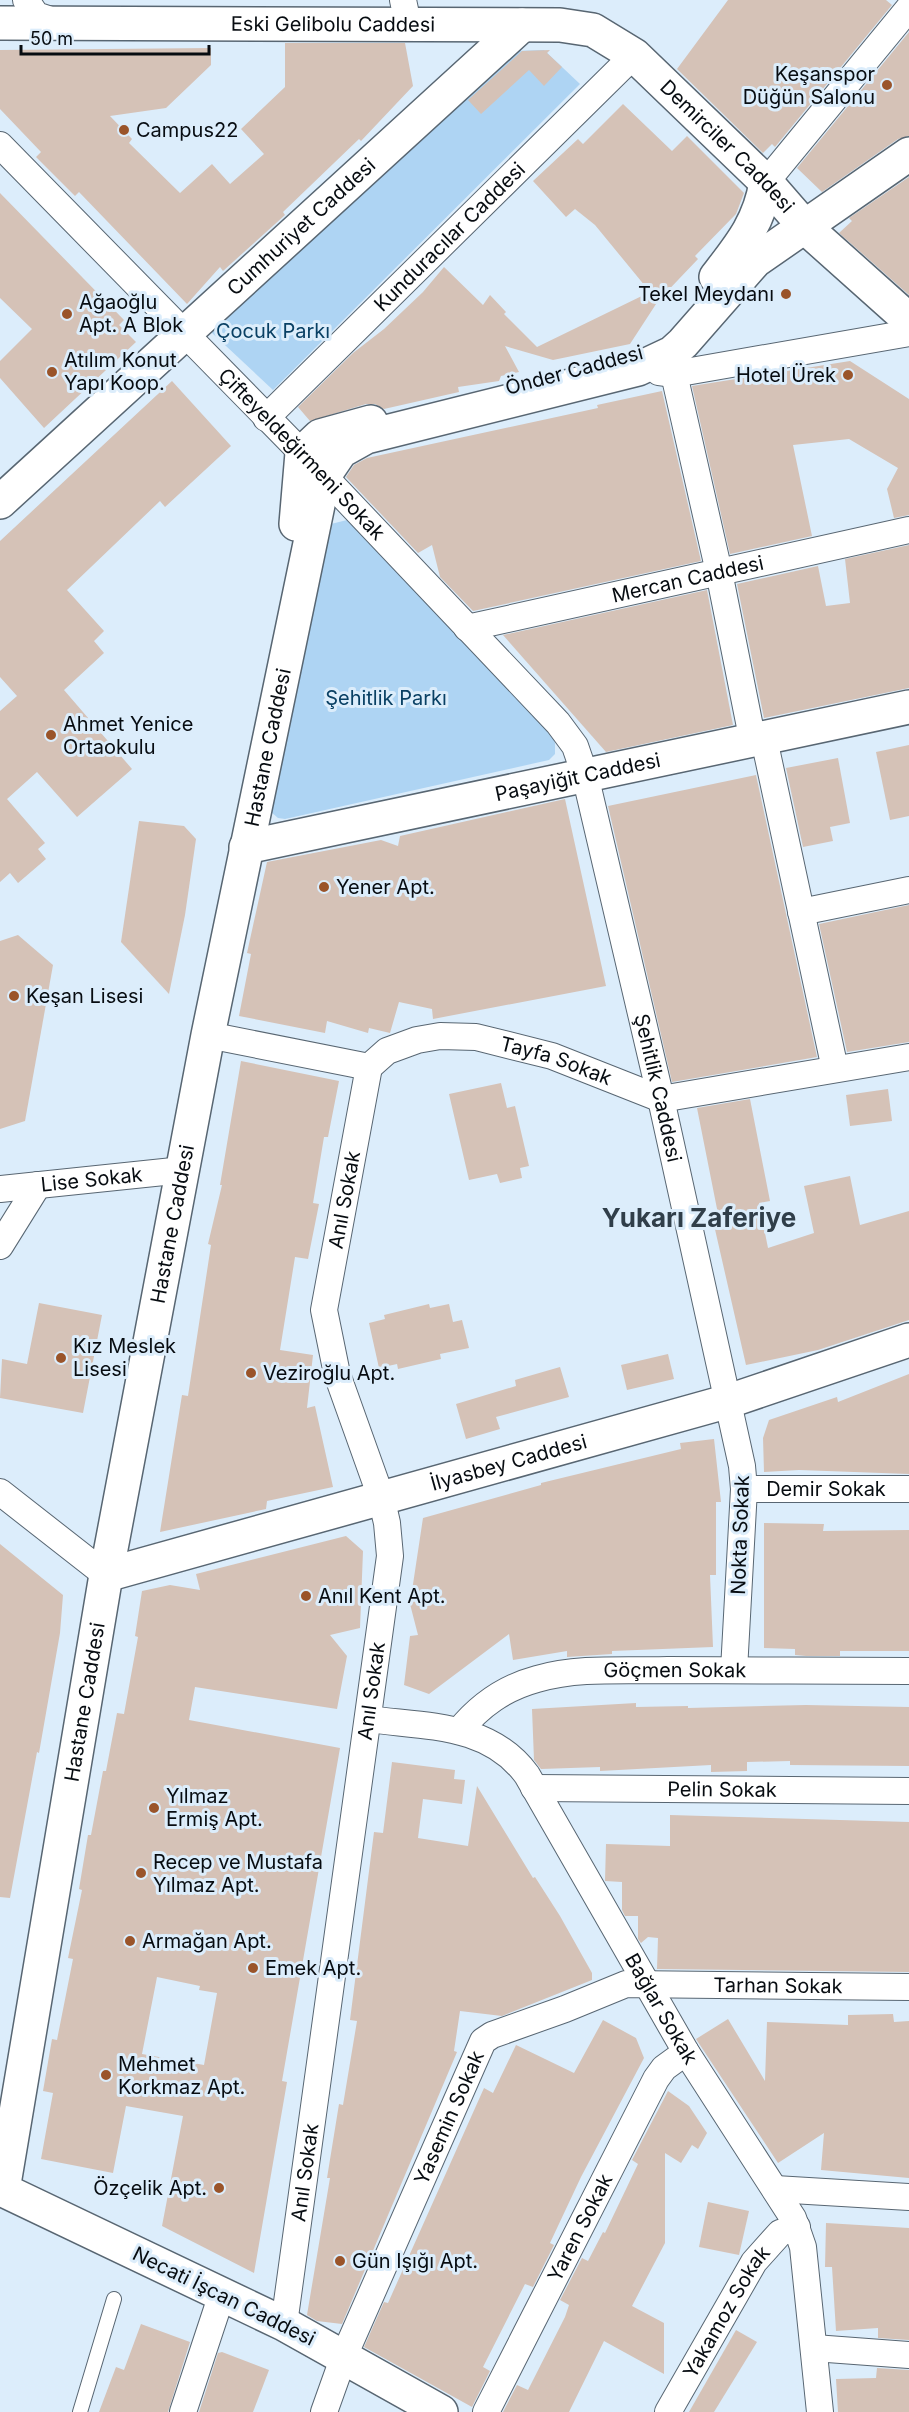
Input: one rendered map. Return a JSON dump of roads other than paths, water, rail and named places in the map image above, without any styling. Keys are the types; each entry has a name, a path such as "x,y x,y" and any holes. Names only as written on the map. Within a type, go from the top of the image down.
{"main road":[{"name":"Eski Gelibolu Caddesi","path":"0,23 72,23 405,12 522,25"},
{"name":"Demirciler Caddesi","path":"522,25 560,25 593,30 634,55 766,182 806,228 909,320"},
{"name":"Cumhuriyet Caddesi","path":"0,502 522,25"},
{"name":"Önder Caddesi","path":"324,476 341,451 366,437 638,369 672,353 755,261 806,228 909,154"},
{"name":"Önder Caddesi","path":"302,453 314,439 328,432 630,358 653,349 675,330 747,236 763,205 766,182"},
{"name":"Hastane Caddesi","path":"0,2113 100,1570 292,558 302,453"},
{"name":"Hastane Caddesi","path":"177,1170 208,1035 324,476"},
{"name":"Paşayiğit Caddesi","path":"246,847 758,741 909,707"},
{"name":"İlyasbey Caddesi","path":"100,1570 381,1497 729,1401 909,1341"},
{"name":"Hastane Caddesi","path":"1,2190 100,1570"},
{"name":"Necati İşcan Caddesi","path":"1,2190 284,2324 441,2412"}],"street":[{"path":"26,0 32,12 42,18 72,23"},
{"path":"766,182 909,8"},
{"name":"Kunduracılar Caddesi","path":"266,417 634,55"},
{"name":"Çifteyeldeğirmeni Sokak","path":"0,145 302,453 568,734 575,746 585,775"},
{"path":"638,369 674,374 909,333"},
{"path":"674,374 758,741 801,912 835,1069"},
{"name":"Mercan Caddesi","path":"467,628 909,530"},
{"name":"Şehitlik Caddesi","path":"585,775 729,1401"},
{"path":"801,912 909,890"},
{"path":"208,1035 369,1067"},
{"name":"Tayfa Sokak","path":"369,1067 387,1051 417,1040 440,1036 476,1036 552,1056 661,1099"},
{"path":"661,1099 909,1057"},
{"name":"Anıl Sokak","path":"284,2324 390,1556 387,1523 381,1497 337,1374 324,1310 369,1067"},
{"name":"Lise Sokak","path":"0,1189 177,1170"},
{"path":"0,1246 38,1185"},
{"name":"Nokta Sokak","path":"729,1401 739,1445 744,1489 734,1670"},
{"name":"Demir Sokak","path":"744,1489 909,1489"},
{"path":"0,1492 100,1570"},
{"name":"Göçmen Sokak","path":"459,1731 472,1714 490,1700 518,1685 553,1675 580,1671 909,1671"},
{"name":"Bağlar Sokak","path":"368,1719 459,1731 501,1748 520,1766 686,2052 797,2226 803,2247 820,2412"},
{"name":"Pelin Sokak","path":"534,1788 909,1791"},
{"name":"Yasemin Sokak","path":"324,2412 344,2356 483,2041 502,2031 565,2009 611,1988 626,1984 646,1984"},
{"name":"Tarhan Sokak","path":"646,1984 909,1987"},
{"name":"Yaren Sokak","path":"486,2412 656,2079 664,2068 686,2052"},
{"path":"775,2189 909,2197"},
{"name":"Yakamoz Sokak","path":"668,2412 754,2262 774,2238 797,2226"},
{"path":"183,2412 222,2294"},
{"path":"814,2348 909,2355"}],"lane":[{"path":"80,2412 114,2299"}],"place":[{"name":"Keşanspor Düğün Salonu","path":"887,85"},
{"name":"Campus22","path":"124,130"},
{"name":"Tekel Meydanı","path":"786,294"},
{"name":"Ağaoğlu Apt. A Blok","path":"67,314"},
{"name":"Atılım Konut Yapı Koop.","path":"52,372"},
{"name":"Hotel Ürek","path":"848,375"},
{"name":"Ahmet Yenice Ortaokulu","path":"51,735"},
{"name":"Yener Apt.","path":"324,887"},
{"name":"Keşan Lisesi","path":"14,996"},
{"name":"Kız Meslek Lisesi","path":"61,1358"},
{"name":"Veziroğlu Apt.","path":"251,1373"},
{"name":"Anıl Kent Apt.","path":"306,1596"},
{"name":"Yılmaz Ermiş Apt.","path":"154,1808"},
{"name":"Recep ve Mustafa Yılmaz Apt.","path":"141,1873"},
{"name":"Armağan Apt.","path":"130,1941"},
{"name":"Emek Apt.","path":"253,1968"},
{"name":"Mehmet Korkmaz Apt.","path":"106,2075"},
{"name":"Özçelik Apt.","path":"219,2188"},
{"name":"Gün Işığı Apt.","path":"340,2261"}],"district":[{"name":"Yukarı Zaferiye","path":"699,1218"}],"park label":[{"name":"Çocuk Parkı","path":"273,331"},
{"name":"Şehitlik Parkı","path":"386,698"}]}
